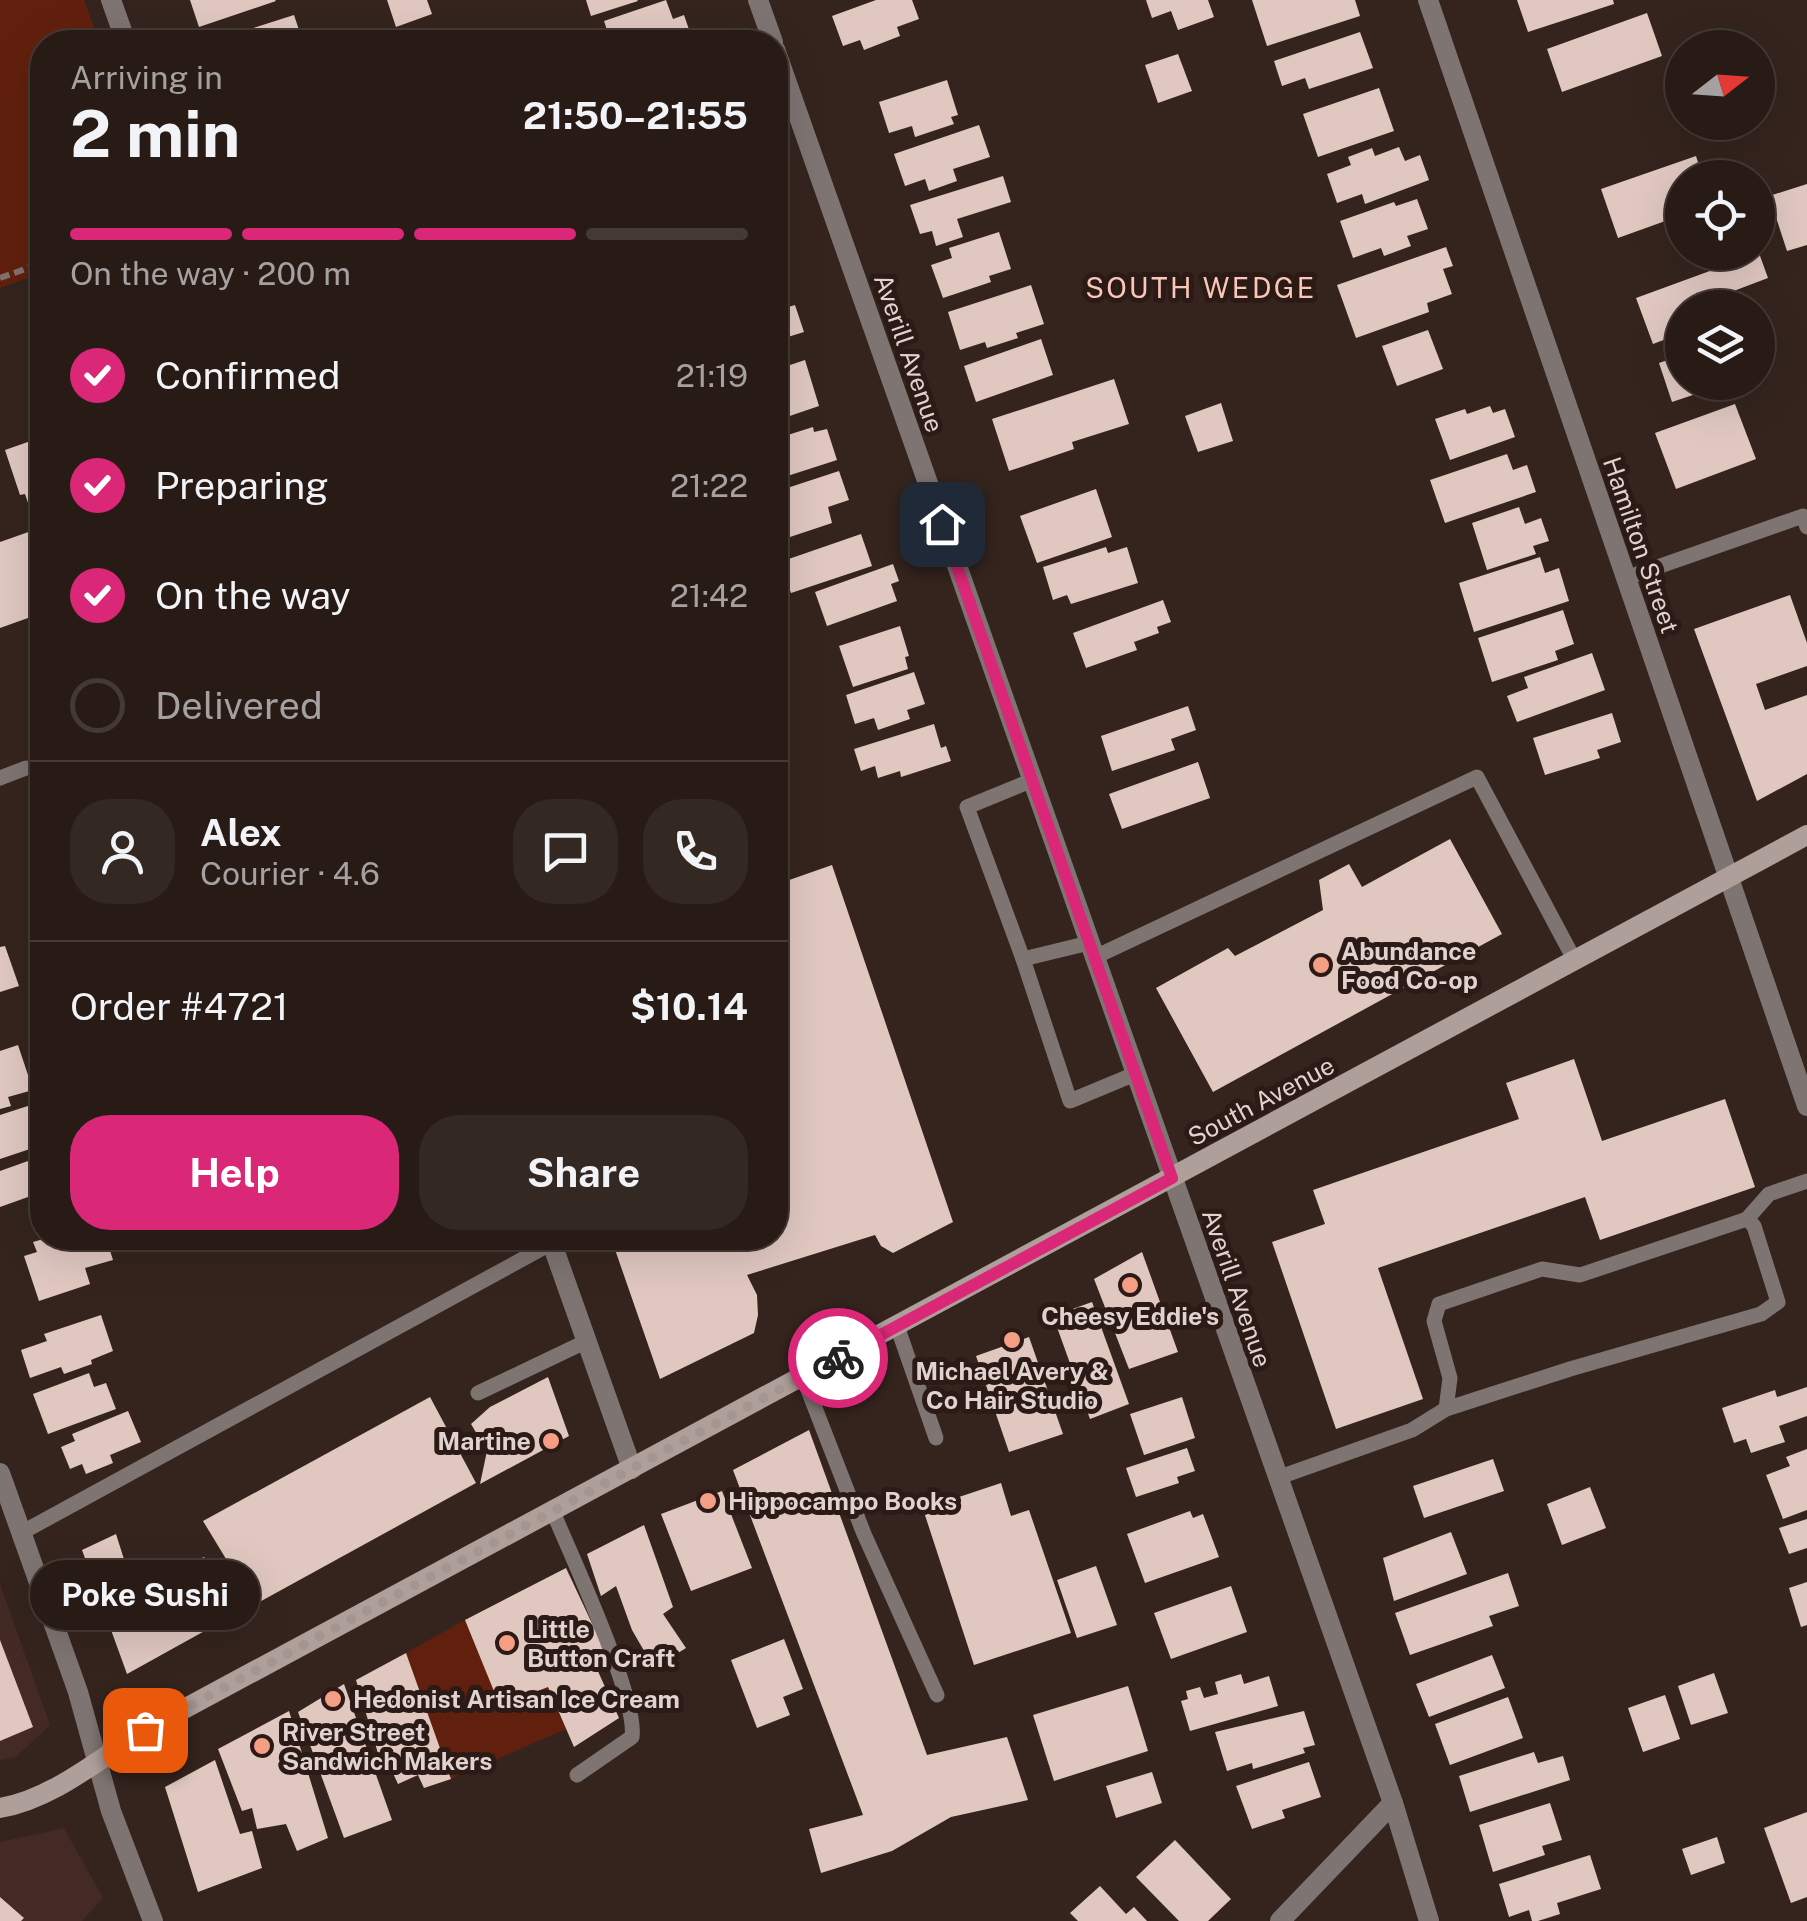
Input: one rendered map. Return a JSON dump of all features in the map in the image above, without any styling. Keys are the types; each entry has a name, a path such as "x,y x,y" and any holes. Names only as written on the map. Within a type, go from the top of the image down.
{"main road":[{"name":"South Avenue","path":"0,1808 23,1804 145,1730 1807,835"}],"street":[{"path":"111,0 122,30"},
{"name":"Averill Avenue","path":"758,0 768,30"},
{"name":"Hamilton Street","path":"1428,0 1807,1106"},
{"name":"Averill Avenue","path":"788,86 1393,1803 1429,1921"},
{"path":"555,1250 632,1469"},
{"path":"0,1473 78,1692 111,1811 152,1921"},
{"path":"1280,1921 1393,1803"}],"lane":[{"path":"1626,578 1803,516 1807,527"},
{"path":"0,778 26,768"},
{"path":"1023,959 1092,950 1477,777 1575,960"},
{"path":"1033,780 966,807 1023,959 1070,1101 1136,1074"},
{"path":"1446,1408 1450,1378 1434,1321 1439,1304 1542,1269 1580,1275 1747,1219 1769,1194 1807,1181"},
{"path":"1276,1478 1412,1430 1446,1408 1761,1314 1778,1302 1754,1226 1747,1219"},
{"path":"21,1532 533,1250"},
{"path":"897,1326 936,1438"},
{"path":"478,1393 587,1341"},
{"path":"803,1377 864,1534 938,1695"},
{"path":"553,1512 622,1685 633,1728 632,1737 577,1775"}],"path":[{"path":"0,278 30,267"}],"shaded area":[{"path":"0,0 84,0 95,30 30,30 30,277 0,288"},
{"path":"0,1584 50,1725 16,1757 0,1760"},
{"path":"465,1620 500,1705 548,1687 566,1729 451,1779 406,1653"},
{"path":"64,1828 103,1898 82,1921 0,1921 0,1842"}],"building":[{"path":"190,0 275,0 276,1 199,27"},
{"path":"387,0 427,0 432,14 396,27"},
{"path":"586,0 637,0 638,1 591,16"},
{"path":"666,0 673,19 684,15 689,30 607,30 604,21"},
{"path":"876,0 912,0 919,19 897,27 900,36 864,50 860,40 843,46 832,16"},
{"path":"1146,0 1208,0 1214,17 1178,30 1171,11 1152,18"},
{"path":"1252,0 1355,0 1360,16 1267,46"},
{"path":"1517,0 1613,0 1614,4 1528,32"},
{"path":"1647,13 1662,56 1562,92 1547,49"},
{"path":"294,15 299,30 247,30"},
{"path":"1360,32 1373,68 1309,89 1305,78 1282,86 1274,61"},
{"path":"1178,54 1192,91 1158,103 1145,65"},
{"path":"947,80 958,115 951,117 954,124 915,137 912,126 889,133 879,102"},
{"path":"1379,88 1394,131 1318,157 1303,114"},
{"path":"979,125 990,157 953,169 957,181 929,191 925,179 905,186 894,154"},
{"path":"1399,147 1405,161 1420,155 1429,180 1365,204 1362,194 1337,203 1327,174 1351,165 1348,157 1372,148 1375,156"},
{"path":"1665,167 1665,221 1618,238 1601,189"},
{"path":"1003,176 1011,202 957,219 963,237 936,246 932,231 920,234 910,205"},
{"path":"1807,184 1807,245 1787,251 1775,214 1775,194"},
{"path":"1417,199 1428,229 1407,236 1411,246 1384,256 1381,248 1353,258 1340,221 1394,202 1396,206"},
{"path":"999,232 1011,269 989,276 991,282 943,298 931,265 952,258 949,248"},
{"path":"1446,247 1453,266 1443,269 1452,294 1427,303 1429,312 1356,338 1337,285"},
{"path":"1713,270 1765,270 1768,278 1736,290 1665,290 1665,339 1653,344 1636,298"},
{"path":"1031,285 1044,324 987,348 985,342 960,350 948,312"},
{"path":"795,305 804,332 788,337 788,307"},
{"path":"1428,330 1443,369 1397,386 1382,346"},
{"path":"1041,339 1053,375 976,402 964,366"},
{"path":"805,360 819,406 788,417 788,366"},
{"path":"1114,379 1129,424 1072,442 1074,449 1009,471 992,419"},
{"path":"1221,403 1233,441 1198,452 1185,416"},
{"path":"1735,404 1756,459 1676,489 1655,433"},
{"path":"1490,406 1493,413 1505,409 1515,437 1450,460 1435,419"},
{"path":"813,427 814,432 827,429 837,460 788,476 788,435"},
{"path":"30,441 30,509 25,494 20,495 5,450"},
{"path":"1507,454 1513,470 1527,465 1536,492 1445,523 1430,480"},
{"path":"839,471 849,500 828,507 832,523 788,538 788,488"},
{"path":"1096,489 1112,537 1037,563 1020,516"},
{"path":"1519,507 1525,524 1541,518 1549,541 1533,546 1536,554 1487,570 1472,523"},
{"path":"30,531 30,617 0,628 0,542"},
{"path":"861,534 872,566 791,593 788,559"},
{"path":"1106,547 1108,553 1127,547 1138,583 1071,604 1067,595 1053,600 1043,567"},
{"path":"1540,557 1545,573 1559,568 1569,601 1474,632 1459,583"},
{"path":"893,564 899,581 891,584 897,601 827,626 815,592"},
{"path":"1790,595 1807,643 1807,666 1756,684 1765,710 1807,695 1807,774 1757,801 1694,629"},
{"path":"1163,600 1171,622 1157,627 1159,633 1134,642 1137,650 1086,668 1073,633"},
{"path":"1563,610 1574,644 1555,651 1558,660 1492,682 1478,638"},
{"path":"900,626 909,656 905,657 908,669 853,687 839,646"},
{"path":"1592,653 1605,690 1517,722 1507,696 1528,688 1524,677"},
{"path":"914,672 925,704 907,710 910,719 878,730 874,718 855,724 846,695"},
{"path":"1188,706 1196,730 1171,739 1175,750 1112,771 1101,736"},
{"path":"1612,713 1621,742 1597,750 1600,758 1545,775 1533,738"},
{"path":"934,724 941,748 946,746 951,761 901,777 900,771 878,778 875,766 861,771 854,749"},
{"path":"1198,762 1210,798 1122,829 1109,794"},
{"name":"Abundance Food Co-op","path":"1450,839 1502,934 1213,1092 1156,988 1228,948 1235,956 1323,910 1319,880 1349,864 1362,887"},
{"path":"832,865 953,1222 893,1253 881,1246 875,1235 747,1275 757,1295 754,1333 660,1379 615,1250 788,1250 788,880"},
{"path":"5,946 19,986 0,992 0,947"},
{"path":"18,1045 30,1091 8,1097 11,1106 0,1109 0,1051"},
{"path":"1574,1059 1602,1141 1725,1099 1755,1187 1600,1240 1585,1197 1378,1268 1423,1399 1336,1429 1272,1242 1325,1224 1313,1190 1519,1119 1506,1083"},
{"path":"30,1105 30,1149 0,1159 0,1115"},
{"path":"30,1160 30,1196 0,1207 0,1171"},
{"path":"110,1250 113,1260 85,1268 90,1284 39,1301 24,1256 37,1252"},
{"path":"1142,1252 1178,1352 1129,1369 1094,1279"},
{"path":"1092,1302 1129,1404 1090,1419 1053,1316"},
{"path":"101,1315 113,1351 64,1374 61,1367 30,1378 21,1350 47,1341 44,1334"},
{"path":"1029,1337 1063,1434 1009,1452 976,1356"},
{"path":"89,1373 94,1387 106,1383 116,1409 48,1434 33,1394"},
{"path":"548,1377 569,1436 480,1484 487,1451 471,1424 490,1407"},
{"path":"1807,1387 1807,1416 1779,1426 1785,1442 1751,1453 1746,1439 1734,1443 1722,1408 1775,1390 1777,1397"},
{"path":"430,1397 476,1483 254,1605 203,1521"},
{"path":"1182,1397 1195,1438 1144,1455 1130,1414"},
{"path":"128,1411 141,1442 110,1455 113,1463 86,1474 82,1464 70,1469 61,1447 75,1441 72,1434"},
{"path":"809,1430 927,1755 1007,1737 1028,1800 951,1817 892,1851 821,1873 809,1829 863,1815 733,1470"},
{"path":"1187,1448 1195,1471 1177,1477 1179,1483 1136,1497 1126,1468"},
{"path":"1807,1449 1807,1510 1783,1519 1766,1475 1790,1466 1786,1457"},
{"path":"1493,1459 1504,1491 1424,1518 1413,1486"},
{"path":"1001,1483 1011,1516 1029,1510 1071,1633 974,1665 923,1509"},
{"path":"1590,1487 1606,1528 1562,1545 1547,1504"},
{"path":"722,1491 752,1568 691,1591 661,1514"},
{"path":"1190,1511 1193,1518 1203,1514 1219,1557 1145,1583 1127,1534"},
{"path":"1807,1519 1807,1548 1789,1554 1779,1528"},
{"path":"644,1525 673,1607 663,1614 686,1648 654,1668 632,1630 616,1586 601,1596 587,1554"},
{"path":"1451,1532 1467,1574 1394,1601 1383,1558"},
{"path":"116,1534 135,1594 204,1557 237,1613 127,1674 82,1550"},
{"path":"1096,1566 1117,1625 1077,1638 1057,1580"},
{"path":"566,1568 604,1649 592,1658 619,1718 574,1747 548,1687 500,1706 465,1620"},
{"path":"1508,1573 1519,1606 1489,1616 1493,1626 1410,1655 1395,1613"},
{"path":"1807,1582 1807,1625 1801,1627 1789,1588"},
{"path":"1231,1586 1247,1632 1171,1659 1154,1613"},
{"path":"784,1639 803,1689 783,1697 790,1715 757,1728 731,1660"},
{"path":"0,1640 33,1727 0,1741"},
{"path":"406,1653 451,1779 424,1788 418,1775 398,1784 386,1758 380,1760 356,1680"},
{"path":"1492,1655 1505,1688 1429,1717 1416,1684"},
{"path":"1714,1673 1728,1713 1691,1725 1678,1686"},
{"path":"1241,1674 1244,1684 1269,1676 1278,1706 1190,1731 1181,1701 1188,1699 1186,1691 1200,1687 1204,1698 1218,1694 1215,1682"},
{"path":"344,1684 392,1820 344,1838 298,1712"},
{"path":"1128,1686 1148,1751 1054,1781 1033,1715"},
{"path":"1665,1695 1680,1739 1643,1752 1628,1708"},
{"path":"1508,1697 1523,1738 1450,1765 1435,1724"},
{"path":"289,1711 328,1838 297,1851 286,1824 257,1829 252,1808 242,1811 218,1749"},
{"path":"1304,1711 1315,1745 1303,1748 1305,1753 1253,1769 1252,1763 1227,1771 1215,1732"},
{"path":"1534,1752 1538,1763 1563,1756 1570,1780 1470,1812 1459,1776"},
{"path":"215,1760 240,1834 252,1831 262,1868 198,1892 165,1787"},
{"path":"1309,1762 1321,1797 1282,1810 1285,1818 1252,1829 1236,1786"},
{"path":"1152,1772 1162,1803 1116,1818 1106,1786"},
{"path":"1550,1803 1562,1840 1542,1846 1545,1855 1493,1872 1479,1825"},
{"path":"1807,1812 1807,1897 1791,1903 1764,1828"},
{"path":"1717,1837 1725,1863 1691,1875 1682,1849"},
{"path":"1175,1840 1231,1899 1208,1921 1179,1921 1136,1877"},
{"path":"1590,1855 1601,1889 1557,1903 1560,1914 1538,1921 1532,1921 1529,1910 1509,1917 1499,1884"},
{"path":"1100,1886 1126,1914 1134,1907 1147,1921 1078,1921 1070,1913"},
{"path":"0,1897 24,1918 21,1921 0,1921"}],"way so far":[{"path":"145,1730 838,1358"}],"place":[{"name":"Abundance Food Co-op","path":"1321,965"},
{"name":"Cheesy Eddie's","path":"1130,1285"},
{"name":"Michael Avery & Co Hair Studio","path":"1012,1340"},
{"name":"Martine","path":"551,1441"},
{"name":"Hippocampo Books","path":"708,1501"},
{"name":"Little Button Craft","path":"507,1643"},
{"name":"Hedonist Artisan Ice Cream","path":"333,1699"},
{"name":"Poke Sushi","path":"145,1730"},
{"name":"River Street Sandwich Makers","path":"262,1746"}],"district":[{"name":"SOUTH WEDGE","path":"1201,287"}],"route":[{"path":"838,1358 1172,1178 942,524"}]}
